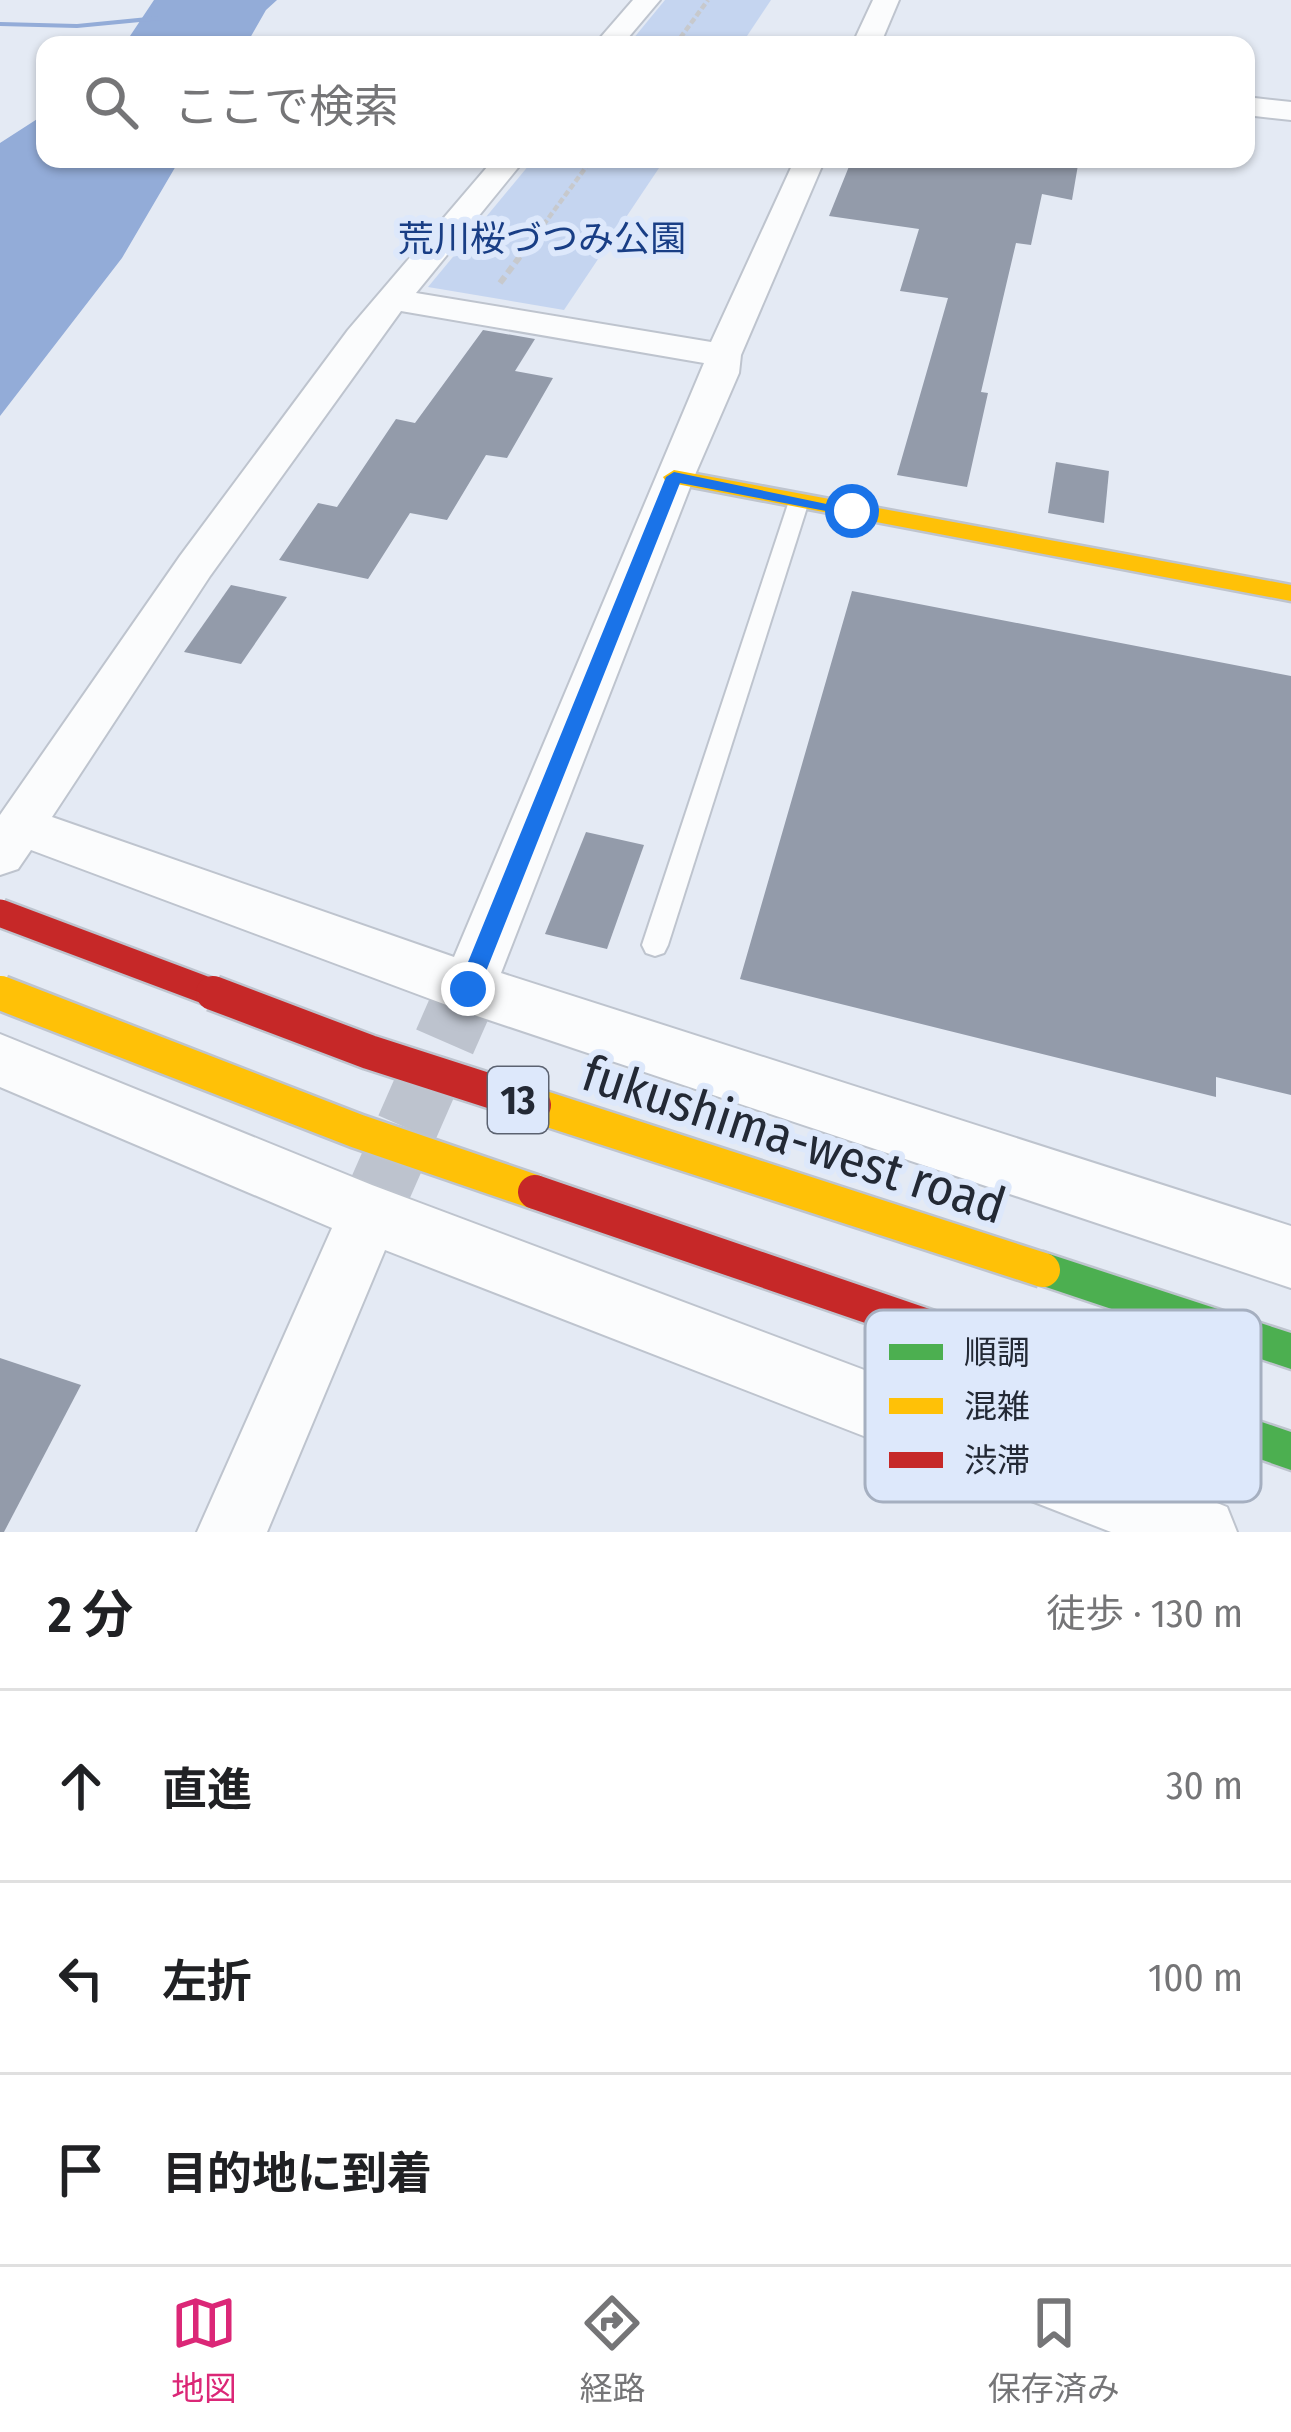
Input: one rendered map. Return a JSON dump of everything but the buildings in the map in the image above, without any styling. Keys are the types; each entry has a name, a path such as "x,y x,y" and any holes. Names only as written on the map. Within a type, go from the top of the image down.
{"main road":[{"path":"674,477 1291,593"},
{"name":"fukushima-west road","path":"0,913 369,1052 1164,1310"},
{"name":"13","path":"0,993 357,1131 880,1310"},
{"name":"fukushima-west road","path":"1261,1342 1291,1352"},
{"name":"13","path":"1261,1441 1291,1451"}],"street":[{"path":"616,36 647,0"},
{"path":"870,36 886,0"},
{"path":"1255,107 1291,111"},
{"path":"503,168 362,338 195,566 10,841 884,1130 1291,1257"},
{"path":"468,989 674,477 722,373 723,356 806,168"},
{"path":"395,300 723,356"},
{"path":"0,1060 369,1214 865,1403"},
{"path":"232,1532 369,1214"},
{"path":"1123,1502 1202,1532"}],"lane":[{"path":"655,945 799,501"}],"path":[{"path":"682,36 708,0"},
{"path":"477,314 585,168"}],"green space":[{"path":"665,0 771,0 747,36 635,36"},
{"name":"荒川桜づつみ公園","path":"527,168 659,168 564,310 428,287"}],"water":[{"path":"154,0 277,0 251,36 130,36"},
{"path":"36,120 36,168 175,168 122,258 0,416 0,143"}],"waterway":[{"path":"0,24 77,26 158,18"}],"tunnel":[{"path":"465,996 468,989"},
{"path":"369,1214 466,993"}],"traffic: fast":[{"path":"1043,1270 1165,1310"},
{"path":"1261,1341 1291,1351"},
{"path":"1261,1441 1291,1451"}],"traffic: slow":[{"path":"674,477 1291,593"},
{"path":"0,993 357,1131 535,1192"},
{"path":"534,1105 1043,1270"}],"traffic: jam":[{"path":"0,913 369,1052 534,1105"},
{"path":"535,1192 880,1310"}],"route":[{"path":"468,989 674,477 852,511"}]}
